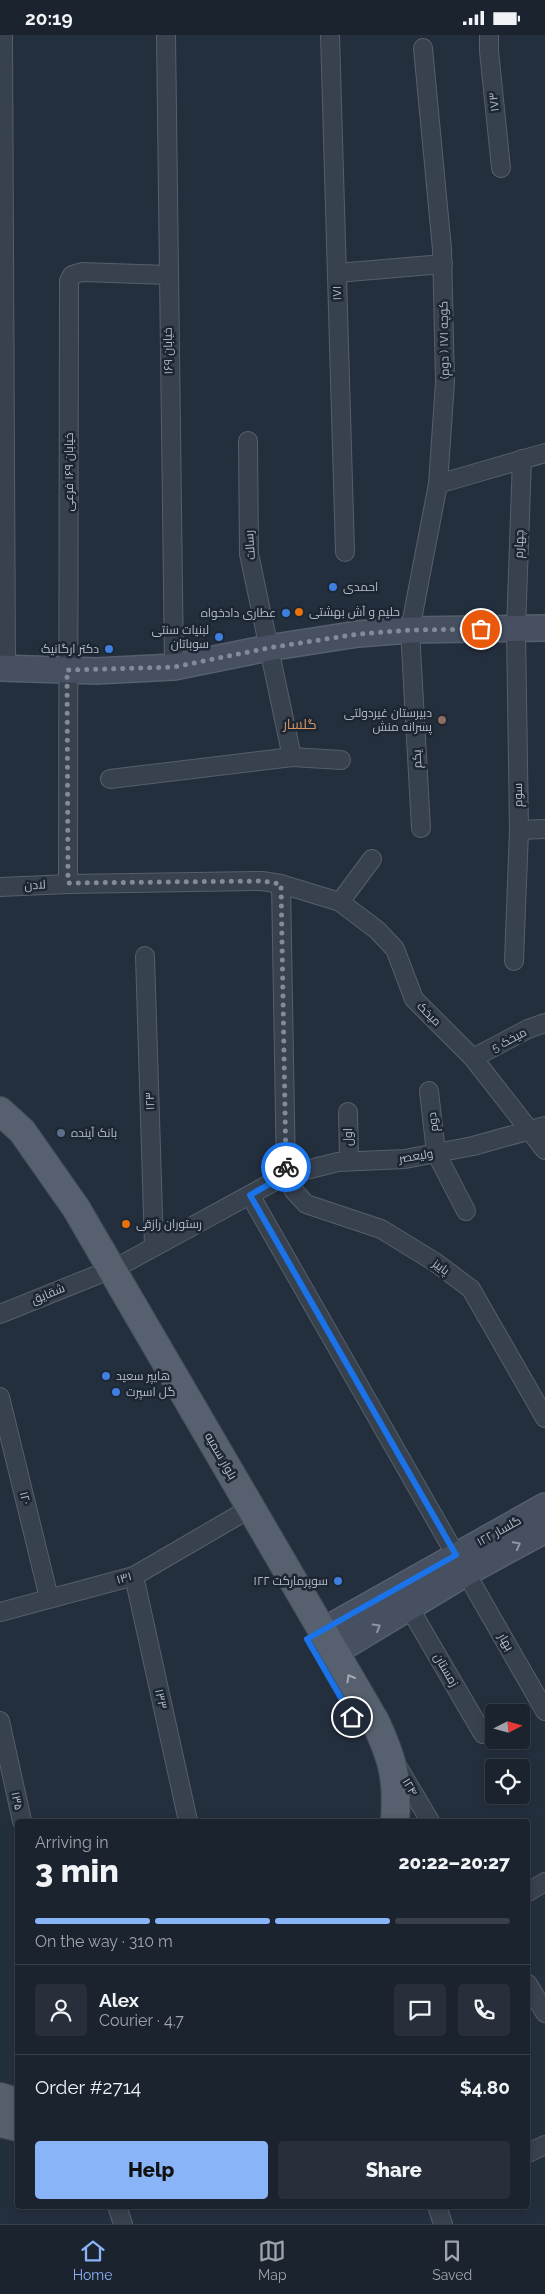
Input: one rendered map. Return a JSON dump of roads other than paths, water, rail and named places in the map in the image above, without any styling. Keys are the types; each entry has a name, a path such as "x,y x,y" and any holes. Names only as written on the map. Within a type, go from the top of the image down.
{"main road":[{"path":"3,668 67,670 174,667 268,648 358,634 410,630 545,628"},
{"name":"بلوار سمیه","path":"0,1111 22,1131 76,1208 104,1272"},
{"name":"بلوار سمیه","path":"0,1133 55,1204 104,1272 321,1646 372,1760 379,1789 378,1819"},
{"name":"بلوار سمیه","path":"198,1434 238,1516 321,1646 375,1721 390,1753 397,1789 395,1819"},
{"name":"گلسار ۱۲۲","path":"321,1646 461,1564 545,1506"},
{"name":"گلسار ۱۲۲","path":"321,1646 410,1607 461,1564 545,1530"},
{"path":"0,2097 15,2101"},
{"path":"0,2123 15,2126"}],"street":[{"path":"3,35 3,668"},
{"name":"خیابان ۱۶۹","path":"166,35 174,667"},
{"name":"۱۷۱","path":"330,35 340,451 345,552"},
{"name":"۱۷۳","path":"489,35 501,168"},
{"name":"کوچه ۱۷۱ ( دوم)","path":"410,630 438,484 445,382 443,264 423,48"},
{"path":"337,273 443,264"},
{"name":"خیابان ۱۶۹ فرعی","path":"68,883 69,281 72,275 82,272 168,275"},
{"name":"رسالت","path":"248,441 249,554 292,757"},
{"path":"438,484 545,453"},
{"name":"چهارم","path":"516,629 522,459"},
{"name":"سوم","path":"514,961 519,830 516,629"},
{"name":"یکم","path":"410,630 421,828"},
{"path":"110,779 292,757 341,760"},
{"path":"519,830 545,829"},
{"path":"340,901 372,859"},
{"name":"لادن","path":"0,887 68,883 262,881 281,884"},
{"path":"104,1272 286,1175 281,884"},
{"name":"میخک","path":"281,884 340,901 377,929 395,949 414,999 473,1058 538,1128 545,1150"},
{"name":"۱۲۳","path":"146,956 154,1247"},
{"name":"میخک 5","path":"473,1058 528,1029 545,1023"},
{"name":"دوم","path":"429,1091 436,1153"},
{"name":"اول","path":"348,1112 348,1161"},
{"name":"ولیعصر","path":"286,1175 338,1162 405,1159 473,1146 538,1128"},
{"path":"436,1153 466,1211"},
{"name":"پاییز","path":"286,1175 294,1191 306,1204 381,1229 435,1262 471,1289 545,1419"},
{"name":"بهار","path":"250,1195 545,1711"},
{"name":"شقایق","path":"0,1314 104,1272"},
{"name":"۱۲۰","path":"0,1397 49,1598"},
{"name":"۱۳۱","path":"0,1612 134,1576 238,1516"},
{"name":"۱۳۳","path":"134,1576 188,1819"},
{"name":"زمستان","path":"410,1607 483,1734"},
{"name":"۱۳۵","path":"0,1721 22,1819"},
{"name":"۱۲۴","path":"390,1753 429,1819"},
{"path":"530,1891 545,1882"},
{"path":"530,1987 545,2013"},
{"path":"530,2152 545,2145"},
{"path":"118,2209 123,2224"},
{"path":"437,2209 443,2224"}],"place":[{"name":"احمدی","path":"333,587"},
{"name":"حلیم و آش بهشتی","path":"299,612"},
{"name":"عطاری دادخواه","path":"286,613"},
{"name":"لبنیات سنتی سوباتان","path":"219,637"},
{"name":"دکتر ارگانیک","path":"109,649"},
{"name":"دبیرستان غیردولتی پسرانه منش","path":"442,720"},
{"name":"بانک آینده","path":"61,1133"},
{"name":"رستوران رازقی","path":"126,1224"},
{"name":"هایپر سعید","path":"106,1376"},
{"name":"گل اسپرت","path":"116,1392"},
{"name":"سوپرمارکت ۱۲۲","path":"338,1581"}],"district":[{"name":"گلسار","path":"300,724"}]}
